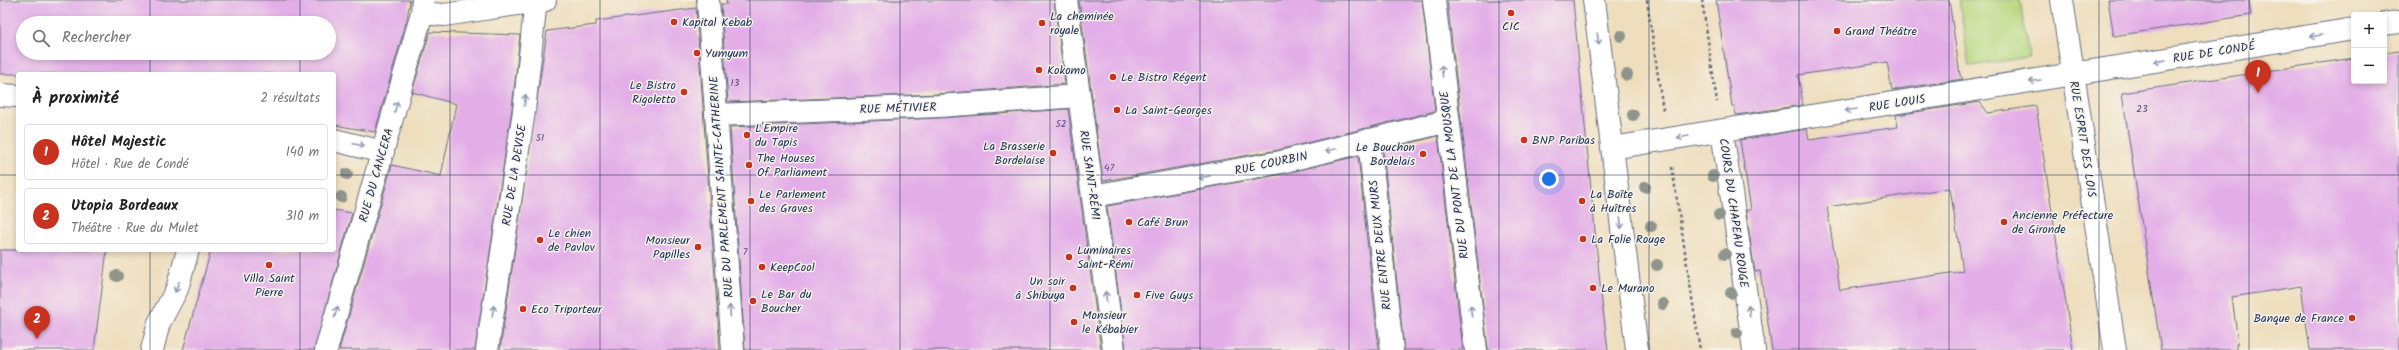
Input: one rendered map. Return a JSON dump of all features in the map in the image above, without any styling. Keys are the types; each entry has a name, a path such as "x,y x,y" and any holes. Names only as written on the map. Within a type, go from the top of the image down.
{"street":[{"path":"423,6 444,15 539,0"},
{"name":"RUE DE LA DEVISE","path":"487,350 524,111 539,0"},
{"name":"RUE DU PARLEMENT SAINTE-CATHERINE","path":"708,0 733,350"},
{"name":"RUE SAINT-RÉMI","path":"1066,0 1114,350"},
{"name":"RUE DU PONT DE LA MOUSQUE","path":"1434,0 1476,350"},
{"path":"1594,0 1637,350"},
{"name":"RUE ESPRIT DES LOIS","path":"2062,0 2115,350"},
{"name":"RUE DU CANCERA","path":"326,350 423,6"},
{"path":"2387,24 2399,22"},
{"name":"RUE DE CONDÉ","path":"2073,76 2351,30"},
{"name":"RUE LOUIS","path":"1722,130 2073,76"},
{"path":"0,95 16,96"},
{"name":"RUE MÉTIVIER","path":"716,115 939,106 1079,96"},
{"name":"RUE COURBIN","path":"1093,196 1273,164 1448,121"},
{"name":"COURS DU CHAPEAU ROUGE","path":"1612,148 1722,130 1754,350"},
{"path":"336,140 383,152"},
{"name":"RUE ENTRE DEUX MURS","path":"1369,140 1392,350"},
{"path":"152,350 159,323 178,289 187,252"}],"path":[{"path":"1647,0 1700,350"},
{"path":"1702,0 1722,130"}],"green space":[{"path":"1959,0 2020,0 2029,57 1969,66"}],"building":[{"path":"0,0 410,0 407,19 375,132 336,125 336,72 16,72 16,74 0,74"},
{"path":"726,0 1054,0 1065,84 938,94 728,102 721,4 727,4"},
{"path":"1079,0 1422,0 1435,111 1278,150 1103,181"},
{"path":"1447,0 1573,0 1601,294 1608,350 1488,350"},
{"name":"Grand Théâtre","path":"1716,0 1949,0 1960,75 1963,79 1892,90 1887,62 1798,75 1803,105 1736,115 1734,106 1732,106"},
{"path":"2108,0 2249,0 2251,15 2114,36"},
{"path":"696,8 720,350 500,350 547,31 596,25 596,21"},
{"path":"430,32 520,35 512,109 475,350 339,350 392,165 441,176 456,104 412,92"},
{"path":"2399,51 2399,350 2310,350 2301,286 2232,297 2238,343 2236,344 2236,350 2161,350 2122,93 2351,58 2351,84 2387,84 2387,53"},
{"name":"Ancienne Préfecture de Gironde","path":"1980,102 1988,113 2036,106 2073,350 1772,350 1760,271 1755,272 1752,253 1746,210 1751,210 1740,140 1807,129 1809,140 1898,127 1896,115","holes":["1950,188 1963,271 1840,290 1827,207"]},
{"path":"1068,109 1101,350 745,350 730,127 940,118"},
{"path":"1438,136 1463,350 1404,350 1383,150"},
{"path":"1358,156 1379,350 1126,350 1107,206 1283,174"},
{"name":"Villa Saint Pierre","path":"336,210 352,213 314,350 183,350 210,252 336,252"},
{"path":"0,250 16,250 16,252 107,252 94,350 0,350"}],"place":[{"name":"CIC","path":"1511,13"},
{"name":"Kapital Kebab","path":"674,22"},
{"name":"La cheminée royale","path":"1042,23"},
{"name":"Grand Théâtre","path":"1837,31"},
{"name":"Yumyum","path":"697,53"},
{"name":"Kokomo","path":"1039,70"},
{"name":"Le Bistro Régent","path":"1113,77"},
{"name":"Le Bistro Rigoletto","path":"684,92"},
{"name":"Hôtel Majestic","path":"2258,93"},
{"name":"La Saint-Georges","path":"1117,110"},
{"name":"L'Empire du Tapis","path":"747,135"},
{"name":"BNP Paribas","path":"1524,140"},
{"name":"La Brasserie Bordelaise","path":"1053,153"},
{"name":"Le Bouchon Bordelais","path":"1423,154"},
{"name":"The Houses Of Parliament","path":"749,165"},
{"name":"Le Parlement des Graves","path":"751,201"},
{"name":"La Boîte à Huîtres","path":"1582,201"},
{"name":"Café Brun","path":"1129,222"},
{"name":"Ancienne Préfecture de Gironde","path":"2004,222"},
{"name":"La Folie Rouge","path":"1583,239"},
{"name":"Le chien de Pavlov","path":"540,240"},
{"name":"Monsieur Papilles","path":"698,247"},
{"name":"Luminaires Saint-Rémi","path":"1069,257"},
{"name":"Villa Saint Pierre","path":"269,265"},
{"name":"KeepCool","path":"762,267"},
{"name":"Un soir à Shibuya","path":"1073,288"},
{"name":"Le Murano","path":"1593,288"},
{"name":"Five Guys","path":"1137,295"},
{"name":"Le Bar du Boucher","path":"753,301"},
{"name":"Eco Triporteur","path":"523,309"},
{"name":"Banque de France","path":"2352,318"},
{"name":"Monsieur le Kébabier","path":"1074,322"},
{"name":"Utopia Bordeaux","path":"37,339"}]}
